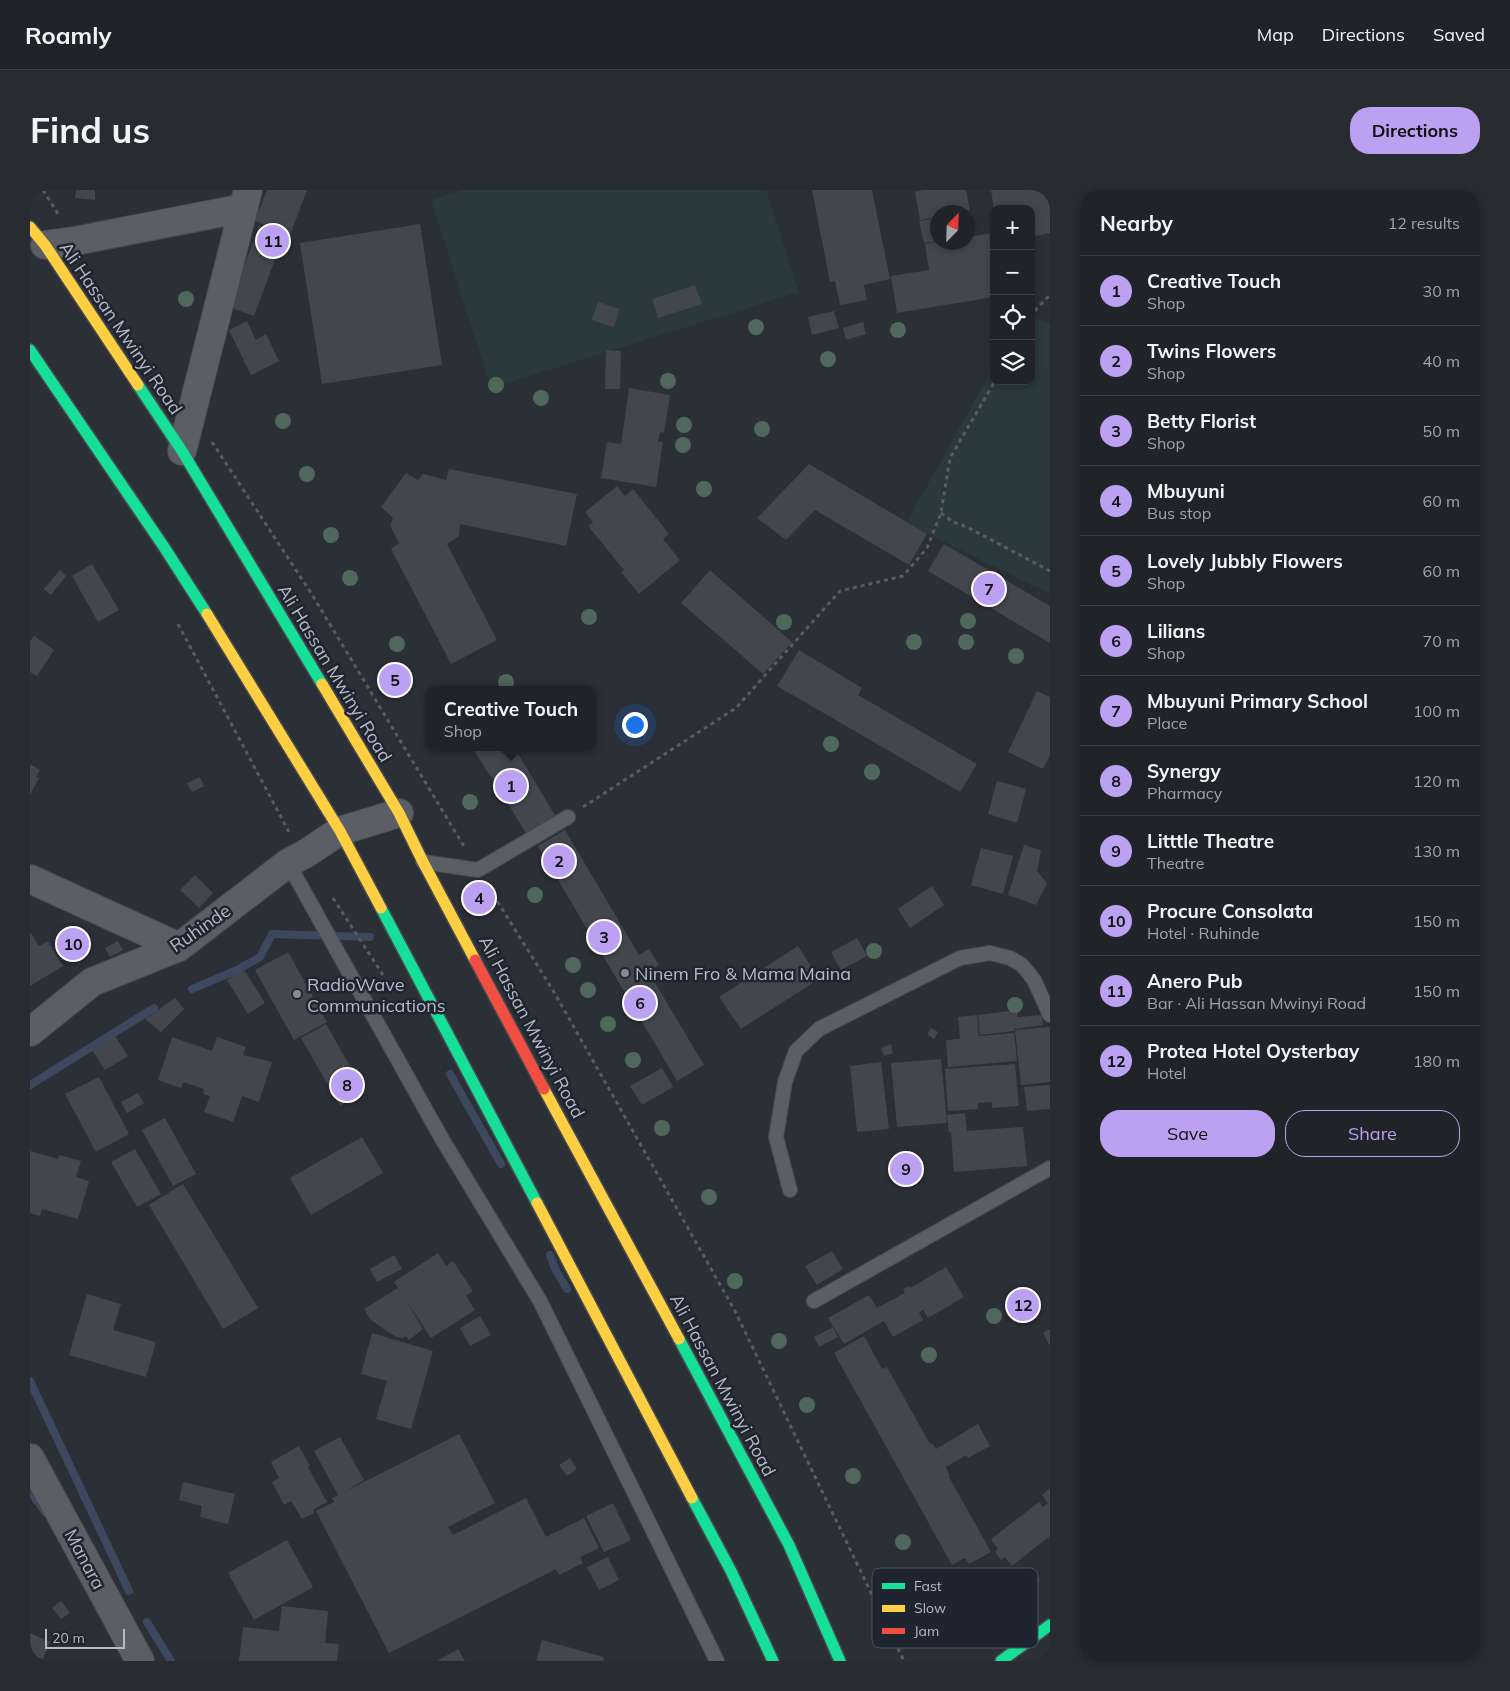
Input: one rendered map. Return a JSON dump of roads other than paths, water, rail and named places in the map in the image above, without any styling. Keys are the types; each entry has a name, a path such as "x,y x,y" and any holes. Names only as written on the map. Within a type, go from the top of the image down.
{"main road":[{"name":"Ali Hassan Mwinyi Road","path":"38,236 182,450 399,813 423,862 789,1545 840,1661"},
{"path":"30,350 164,547 340,830 726,1562 773,1661"},
{"path":"1038,1634 1050,1625"},
{"path":"1002,1661 1019,1648"}],"street":[{"path":"38,236 75,241 246,199 182,450"},
{"name":"Ruhinde","path":"30,1032 92,982 179,947 297,858 340,830 399,813"},
{"path":"30,879 179,947"},
{"name":"Manara","path":"30,1458 140,1661"}],"lane":[{"path":"423,862 478,870 568,817"},
{"path":"297,858 442,1139 540,1301 717,1661"},
{"path":"790,1190 776,1137 785,1082 796,1051 818,1029 960,958 990,953 1010,958 1022,965 1034,980 1050,1015"},
{"path":"814,1301 1050,1168"}],"waterway":[{"path":"192,989 237,970 260,957 272,934 370,937"},
{"path":"30,1085 154,1008"},
{"path":"450,1074 501,1164"},
{"path":"550,1255 556,1271 567,1289"},
{"path":"30,1381 129,1591"},
{"path":"30,1491 45,1512"},
{"path":"147,1622 171,1661"}],"place":[{"name":"Anero Pub","path":"273,241"},
{"name":"Mbuyuni Primary School","path":"989,589"},
{"name":"Lovely Jubbly Flowers","path":"395,680"},
{"name":"Creative Touch","path":"511,786"},
{"name":"Twins Flowers","path":"559,861"},
{"name":"Mbuyuni","path":"479,898"},
{"name":"Betty Florist","path":"604,937"},
{"name":"Procure Consolata","path":"73,944"},
{"name":"Ninem Fro & Mama Maina","path":"625,973"},
{"name":"RadioWave Communications","path":"297,994"},
{"name":"Lilians","path":"640,1003"},
{"name":"Synergy","path":"347,1085"},
{"name":"Litttle Theatre","path":"906,1169"},
{"name":"Protea Hotel Oysterbay","path":"1023,1305"}]}
